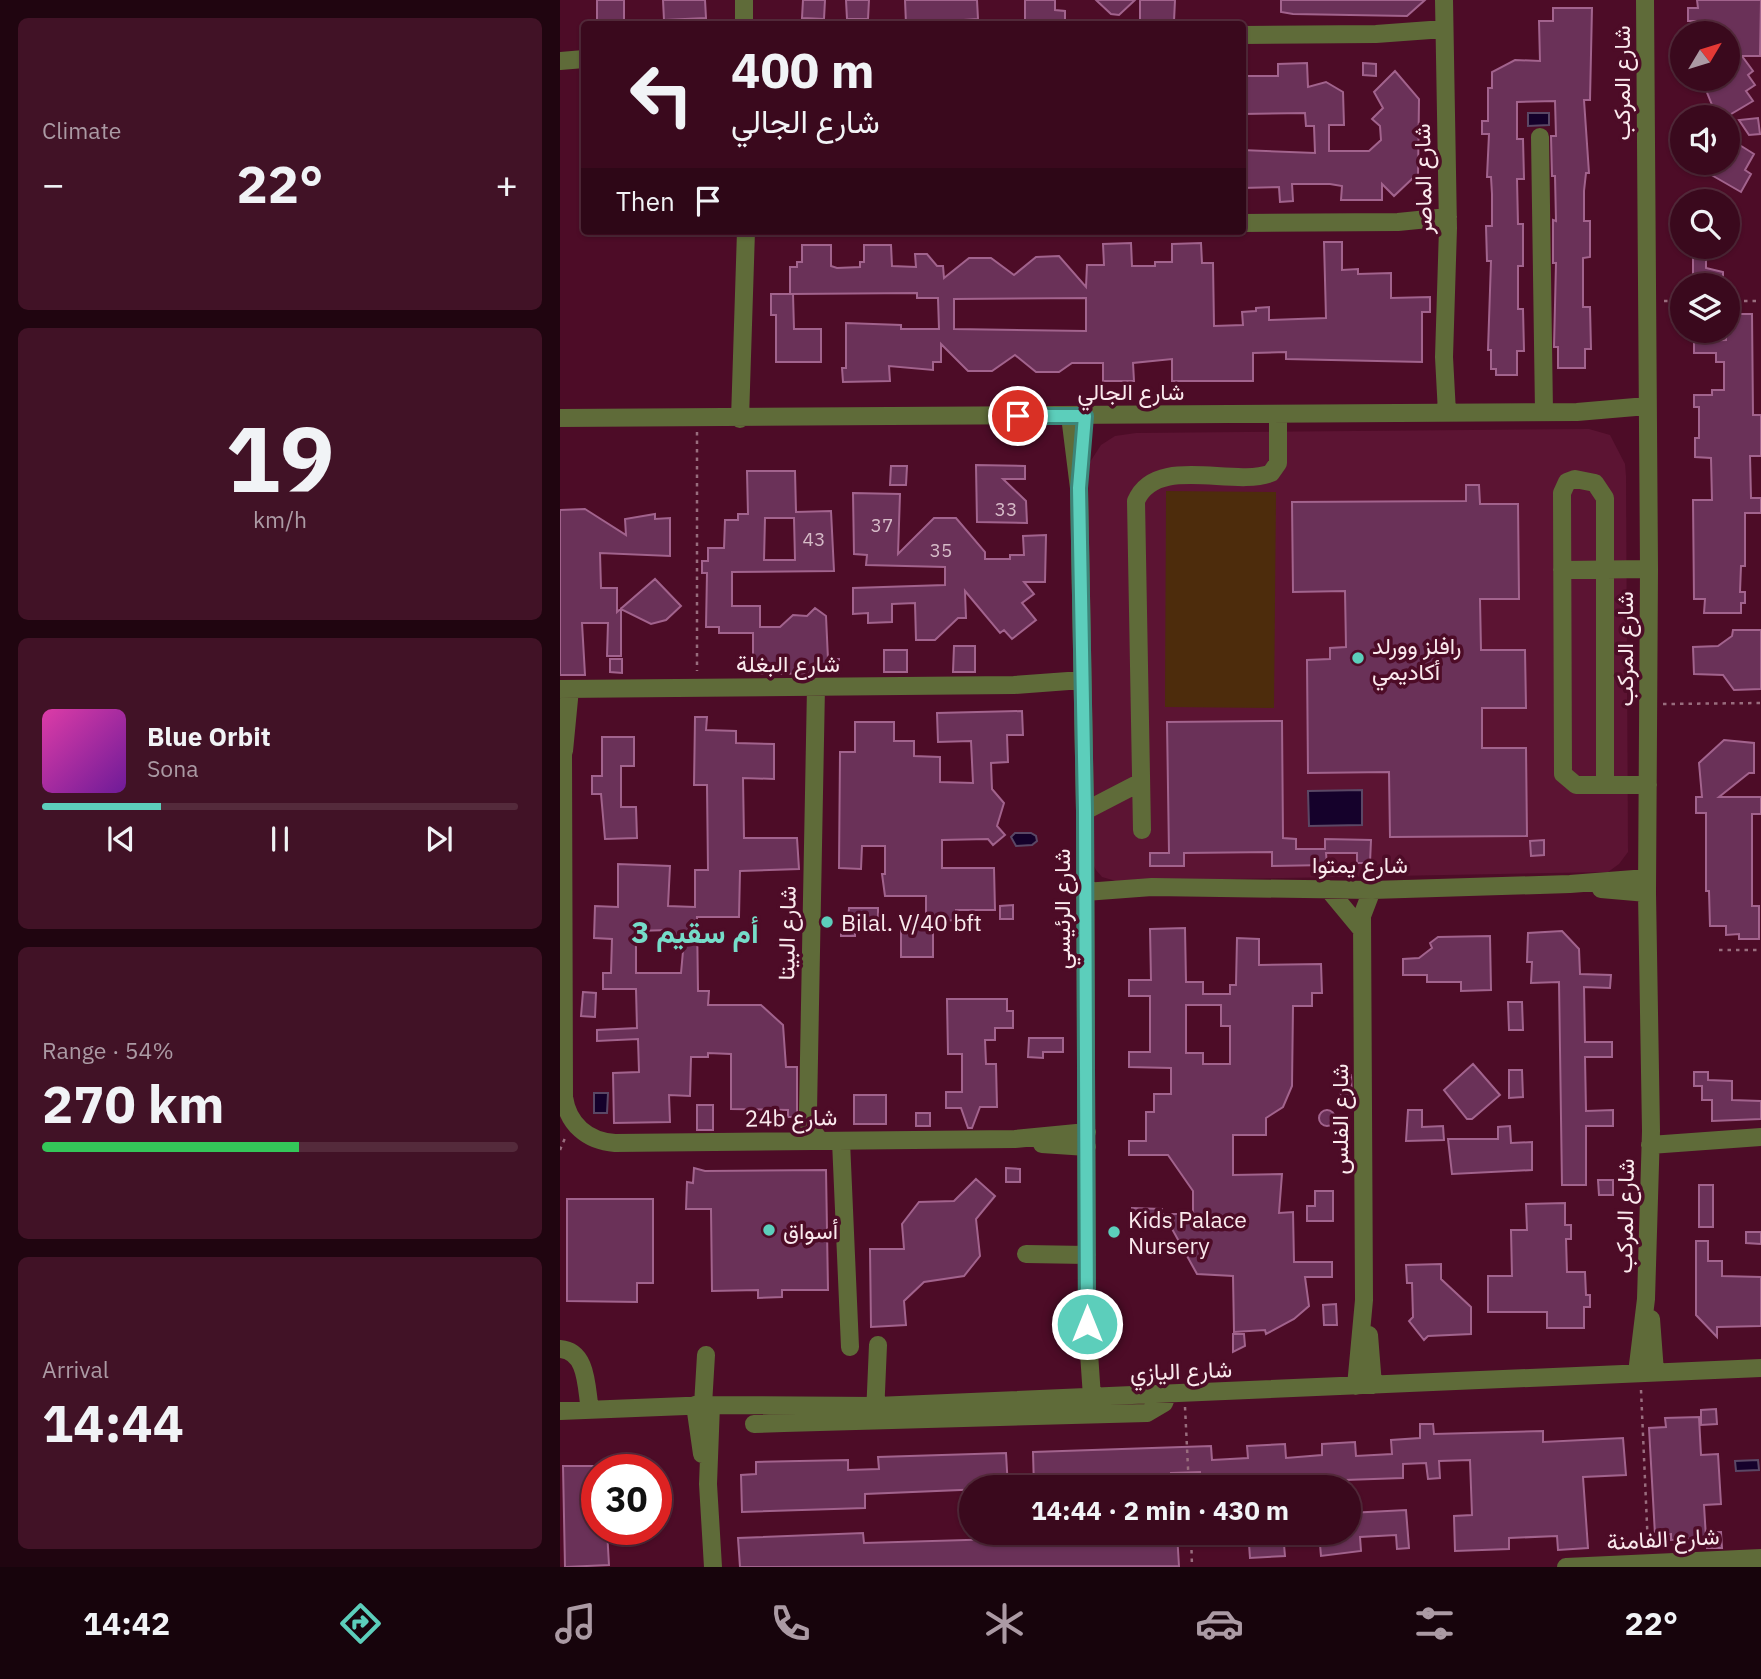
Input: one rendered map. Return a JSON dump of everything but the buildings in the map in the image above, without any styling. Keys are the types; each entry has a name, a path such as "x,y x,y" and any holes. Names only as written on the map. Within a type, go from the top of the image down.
{"street":[{"path":"744,0 744,21"},
{"name":"شارع الماصر","path":"1441,413 1448,223 1444,0"},
{"name":"شارع المركب","path":"1644,1372 1650,1138 1645,0"},
{"path":"1246,35 1444,36"},
{"path":"560,61 581,60"},
{"path":"1540,137 1544,412"},
{"path":"1246,223 1448,223"},
{"path":"746,235 742,363 747,419"},
{"name":"شارع الجالي","path":"560,418 747,419 1544,412 1647,414"},
{"path":"1142,830 1136,501 1148,484 1161,478 1271,473 1278,463 1278,414"},
{"name":"شارع الرئيسي","path":"1078,416 1085,811 1087,1398"},
{"path":"1605,785 1604,494 1595,483 1575,479 1562,488 1563,774 1576,785 1605,785 1648,785"},
{"path":"1562,569 1649,569"},
{"name":"شارع البغلة","path":"565,689 1017,685 1082,687"},
{"name":"شارع البيتا","path":"810,687 813,755 808,1111 809,1125 820,1141"},
{"path":"563,1041 562,746 565,689"},
{"path":"1085,811 1141,782"},
{"name":"شارع يمتوا","path":"1085,885 1372,890 1570,884 1647,885"},
{"path":"1328,889 1362,930"},
{"name":"شارع الفلس","path":"1365,1385 1362,911 1372,890"},
{"name":"24b شارع","path":"563,1041 564,1097 574,1123 588,1135 605,1142 1087,1140"},
{"path":"781,1142 800,1126 808,1111"},
{"path":"1650,1138 1761,1137"},
{"path":"841,1141 850,1347"},
{"path":"1026,1254 1087,1255"},
{"path":"875,1414 878,1345"},
{"path":"560,1349 573,1352 579,1359 590,1410"},
{"path":"706,1355 703,1405 713,1567"},
{"name":"شارع اليازي","path":"560,1411 703,1405 783,1415 875,1414 1023,1408 1087,1398 1761,1367"},
{"path":"1023,1408 1147,1413 1176,1395"},
{"path":"754,1424 783,1415"},
{"name":"شارع الفامنة","path":"1566,1567 1649,1563 1704,1564 1761,1558"}],"path":[{"path":"1740,301 1761,301"},
{"path":"698,419 698,688"},
{"path":"1649,704 1761,703"},
{"path":"1719,950 1761,950"},
{"path":"1644,1372 1649,1563"},
{"path":"1176,1395 1187,1475"},
{"path":"1191,1545 1192,1567"}],"shaded area":[{"path":"1528,113 1549,113 1549,125 1528,126"},
{"name":"رافلز وورلد أكاديمي","path":"1589,429 1610,435 1625,464 1626,476 1628,852 1619,864 1608,872 1116,881 1102,877 1091,860 1088,465 1101,445 1115,436 1136,433"},
{"path":"1166,491 1276,492 1274,708 1165,707"},
{"path":"1362,790 1362,825 1309,826 1308,791"},
{"path":"1015,833 1031,833 1036,836 1037,841 1032,845 1016,846 1011,837"},
{"path":"594,1093 608,1093 607,1113 594,1113"},
{"path":"1758,1460 1759,1470 1736,1471 1735,1461"}],"place":[{"name":"رافلز وورلد أكاديمي","path":"1358,658"},
{"name":"Bilal. V/40 bft","path":"827,922"},
{"name":"أسواق","path":"769,1230"},
{"name":"Kids Palace Nursery","path":"1114,1232"}],"district":[{"name":"أم سقيم 3","path":"695,931"}],"route":[{"path":"1018,416 1085,416 1079,488 1085,811 1087,1324"}]}
